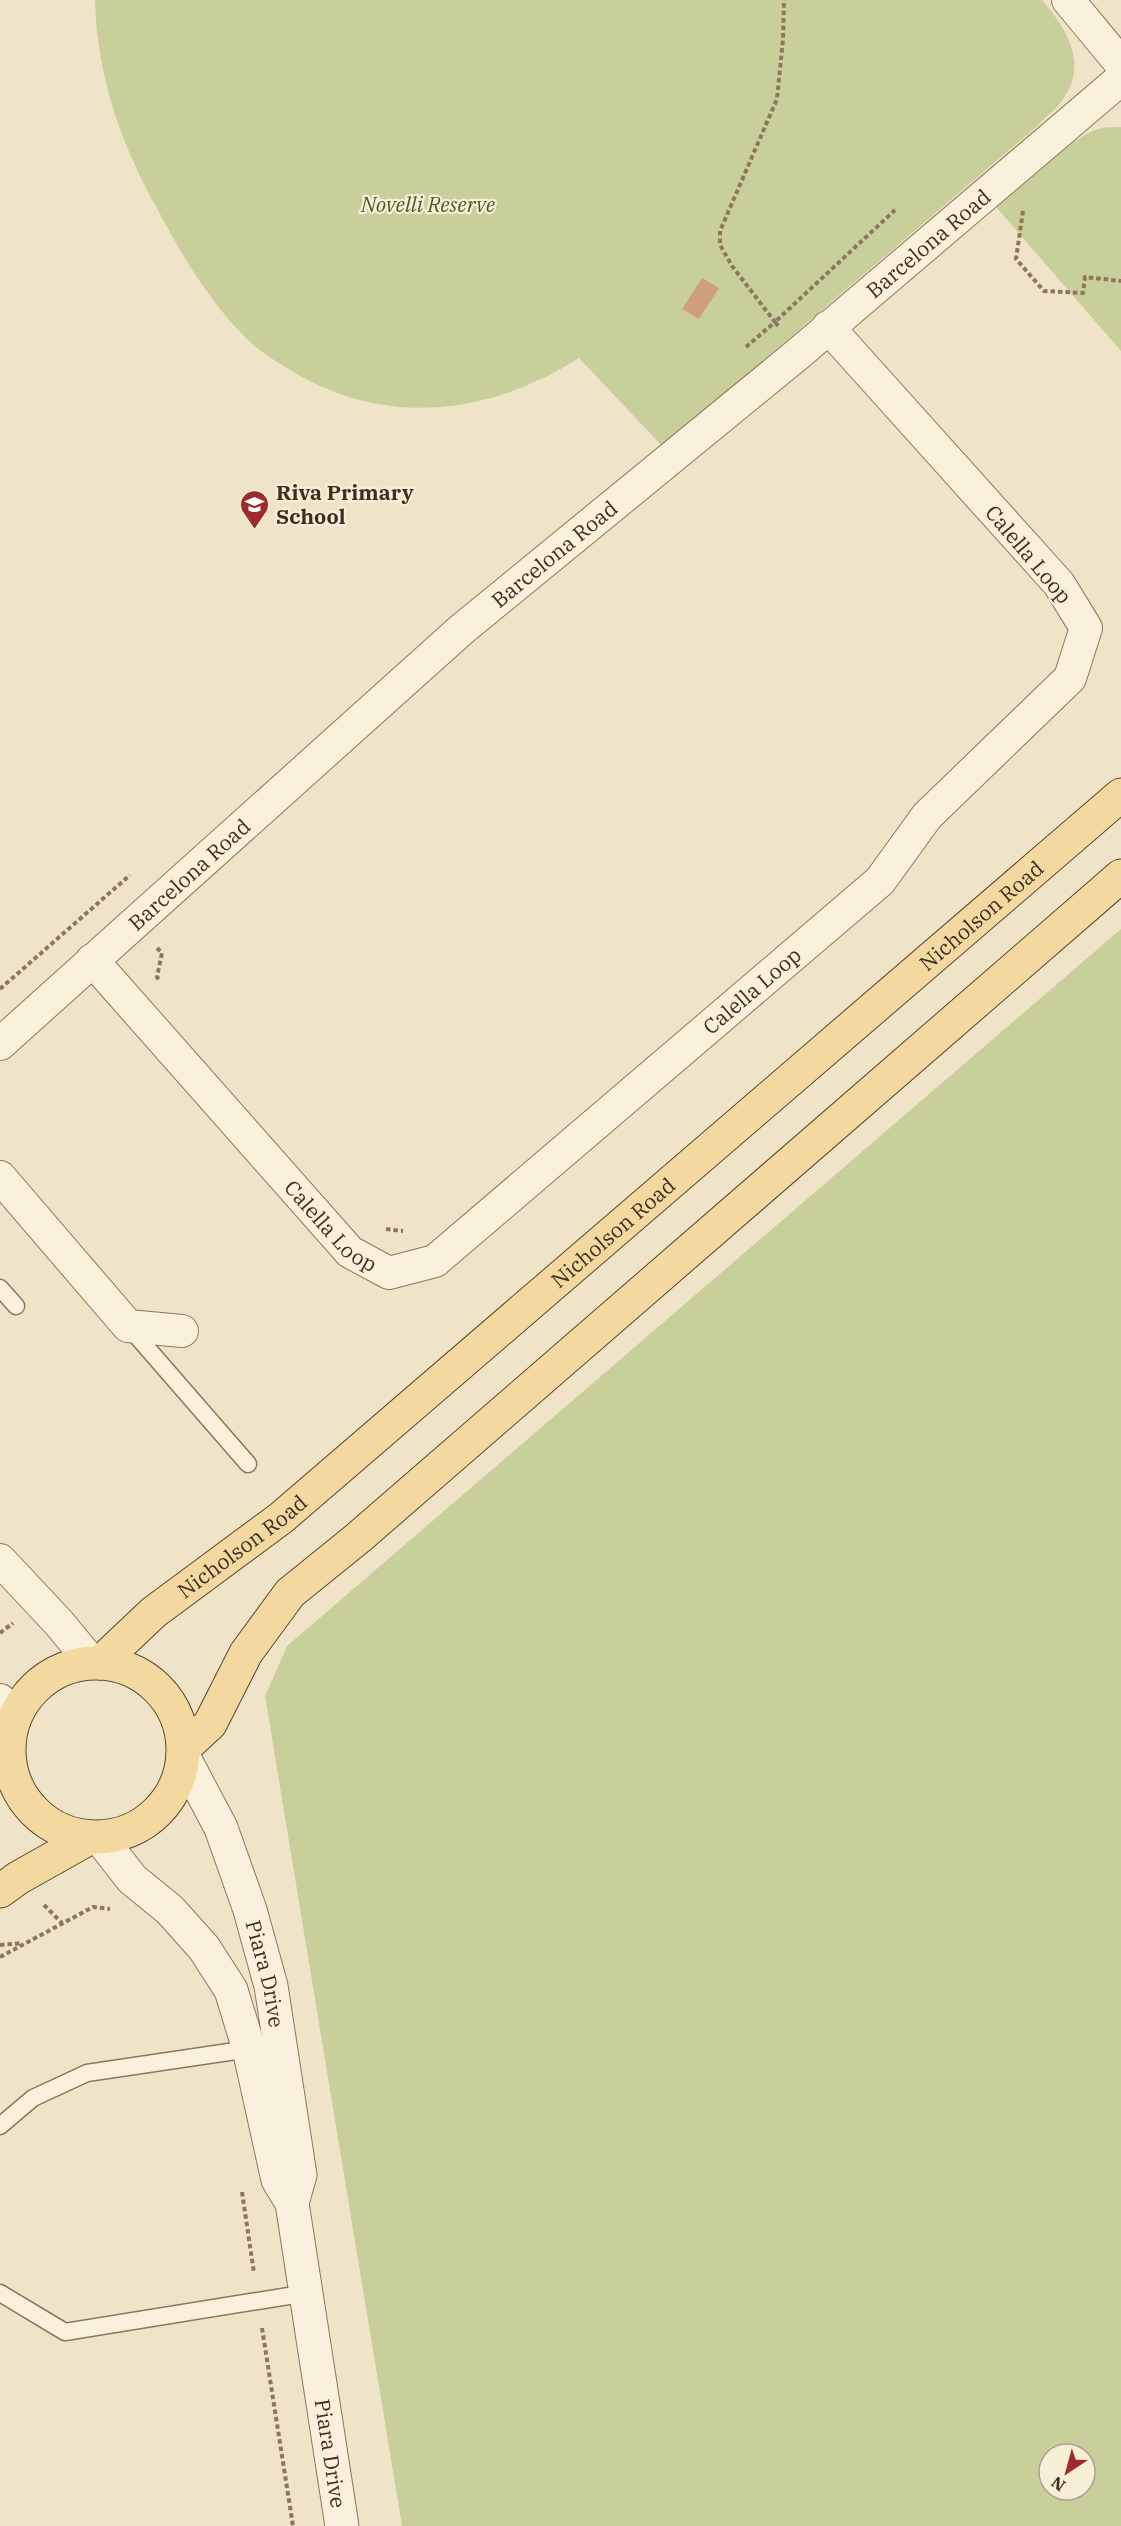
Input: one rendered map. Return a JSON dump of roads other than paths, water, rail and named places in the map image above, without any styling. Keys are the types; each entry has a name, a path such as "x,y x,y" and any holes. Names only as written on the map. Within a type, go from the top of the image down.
{"main road":[{"name":"Nicholson Road","path":"96,1663 154,1612 281,1518 1121,795"},
{"path":"183,1752 210,1724 246,1653 290,1593 358,1538 1121,876"},
{"path":"0,1891 18,1878 96,1838 128,1832 140,1826 162,1808 177,1784 183,1752 181,1729 165,1697 151,1683 136,1673 119,1666 96,1663 64,1668 39,1683 21,1704 6,1750 16,1786 39,1816 55,1827 72,1834 96,1838"}],"street":[{"path":"1068,0 1121,64"},
{"name":"Barcelona Road","path":"0,1044 461,630 798,354 1121,79"},
{"name":"Calella Loop","path":"92,960 350,1251 389,1273 435,1261 880,880 927,816 994,754 1070,678 1086,628 1059,584 828,327"},
{"path":"0,1177 128,1326 182,1331"},
{"path":"0,1560 96,1663"},
{"path":"0,1700 6,1750"},
{"name":"Piara Drive","path":"183,1752 221,1828 250,1910 271,1986 300,2175 292,2203"},
{"name":"Piara Drive","path":"96,1838 132,1879 170,1910 204,1948 231,1990 249,2049 278,2180 292,2203 342,2526"}],"lane":[{"path":"0,1288 15,1306"},
{"path":"128,1326 248,1464"},
{"path":"0,2126 33,2098 87,2073 249,2049"},
{"path":"0,2293 65,2332 307,2293"}],"place":[{"name":"Riva Primary School","path":"255,530"}],"park label":[{"name":"Novelli Reserve","path":"428,204"}]}
